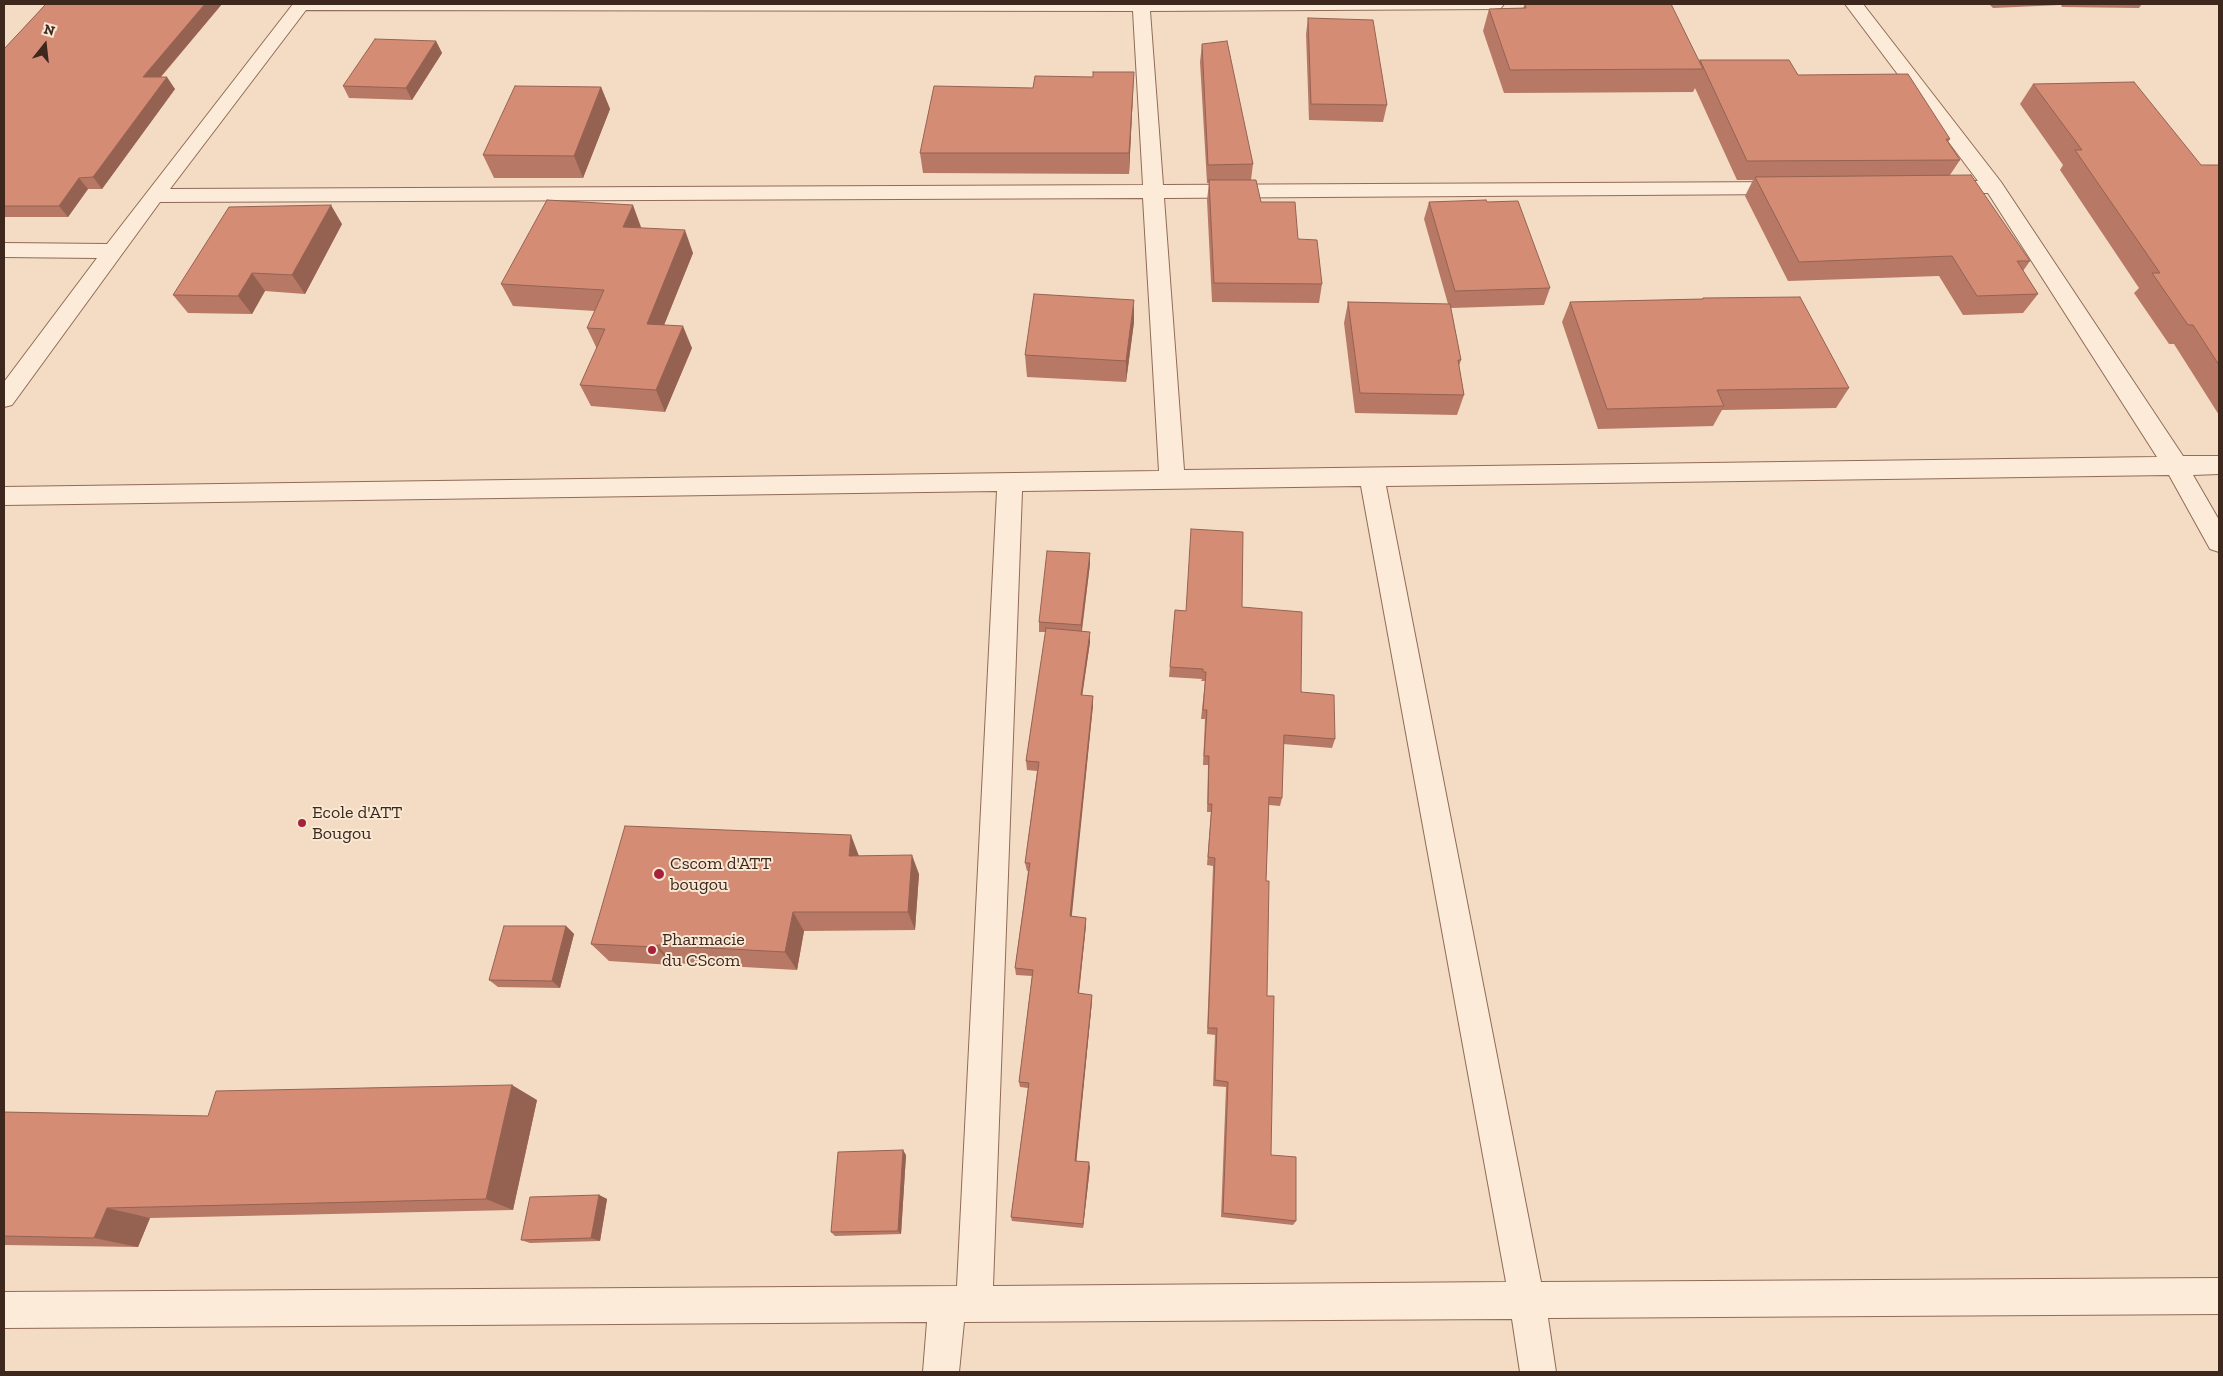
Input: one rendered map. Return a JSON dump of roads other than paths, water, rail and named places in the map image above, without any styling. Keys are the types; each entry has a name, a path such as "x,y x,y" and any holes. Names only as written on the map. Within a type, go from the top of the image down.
{"street":[{"path":"4,399 154,196 301,4 1495,4"},
{"path":"1854,4 1994,187 2176,466 2219,542"},
{"path":"1141,5 1172,480"},
{"path":"1924,187 1994,187"},
{"path":"154,196 1804,188"},
{"path":"4,250 115,251"},
{"path":"4,496 2219,466"},
{"path":"1372,477 1538,1372"},
{"path":"941,1372 961,1304 1010,482"},
{"path":"4,1310 2219,1296"}],"place":[{"name":"Ecole d'ATT Bougou","path":"302,823"},
{"name":"Cscom d'ATT bougou","path":"659,874"},
{"name":"Pharmacie du CScom","path":"652,950"}]}
